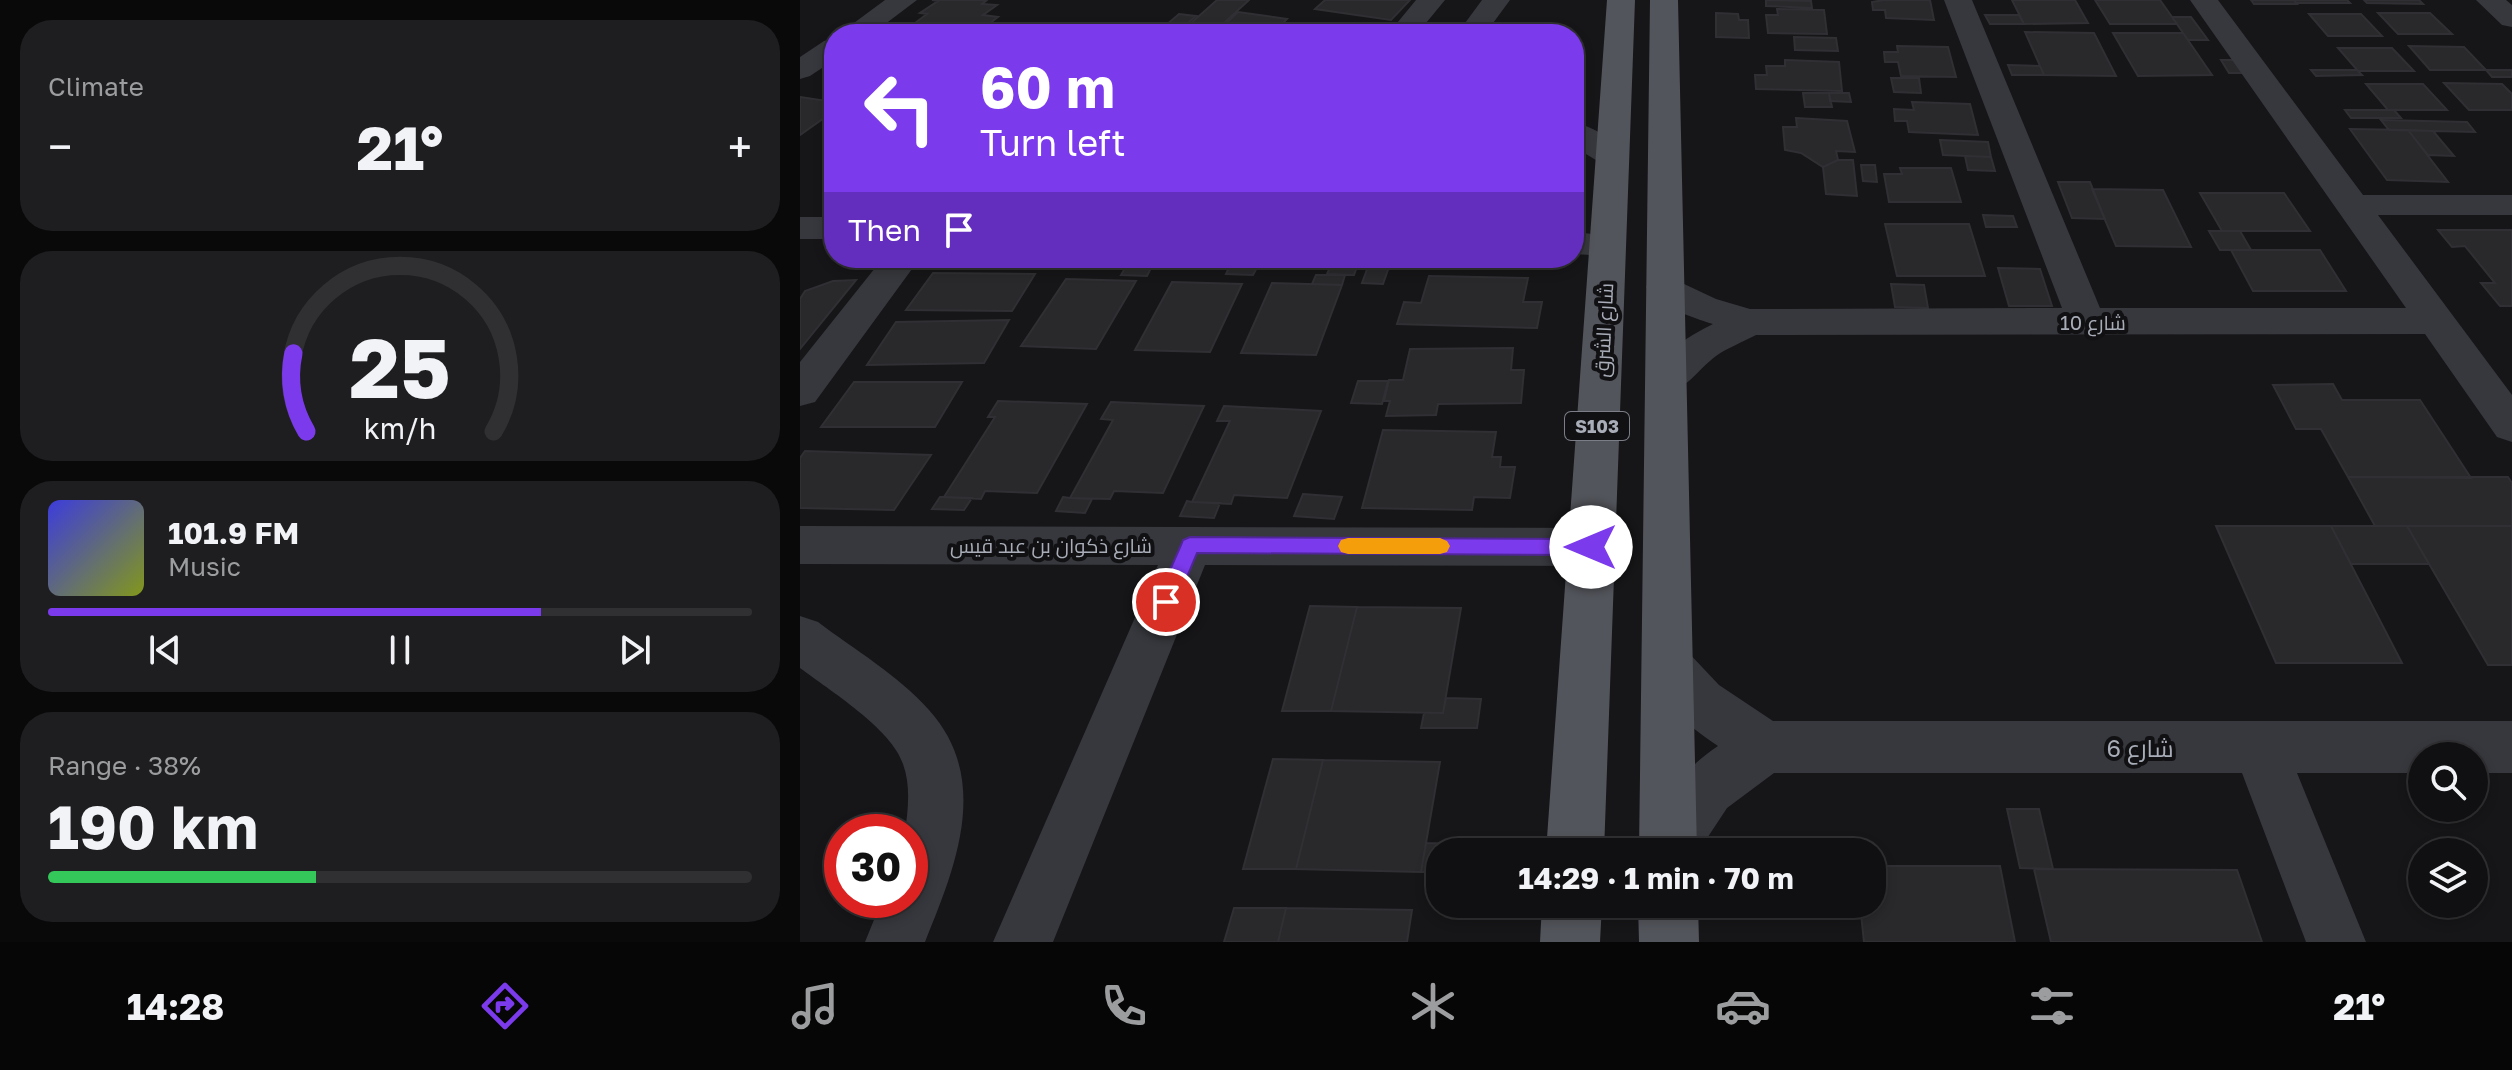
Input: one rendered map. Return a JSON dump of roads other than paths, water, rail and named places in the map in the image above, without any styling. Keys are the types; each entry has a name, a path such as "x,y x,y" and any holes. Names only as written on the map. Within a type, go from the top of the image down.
{"main road":[{"name":"شارع الشرق","path":"1576,838 1603,332 1591,244 1613,157 1621,0"},
{"path":"1664,0 1668,838"},
{"path":"1603,332 1610,379 1616,388 1640,397 1666,384"},
{"path":"1570,942 1571,918"},
{"path":"1668,918 1669,942"}],"street":[{"path":"868,24 903,0"},
{"path":"1411,24 1431,0"},
{"path":"1478,24 1496,0"},
{"path":"1958,0 2086,322"},
{"path":"2204,0 2512,426"},
{"path":"2490,0 2512,19"},
{"path":"801,70 824,54"},
{"path":"801,70 824,73"},
{"path":"1584,138 1613,157"},
{"path":"2351,205 2512,205"},
{"path":"800,228 824,228"},
{"path":"800,391 894,268"},
{"name":"شارع 10","path":"1665,287 1703,308 1750,322 2435,321"},
{"name":"شارع 10","path":"1666,384 1702,346 1750,322"},
{"name":"شارع ذكوان بن عبد قيس","path":"800,545 1591,547"},
{"path":"1023,942 1190,545"},
{"path":"800,638 895,713 917,735 931,764 937,799 933,839 895,942"},
{"name":"شارع 6","path":"1667,665 1710,712 1737,731 1769,747"},
{"name":"شارع 6","path":"1674,838 1684,816 1708,786 1736,763 1769,747 2512,747"},
{"path":"2259,747 2336,942"}]}
